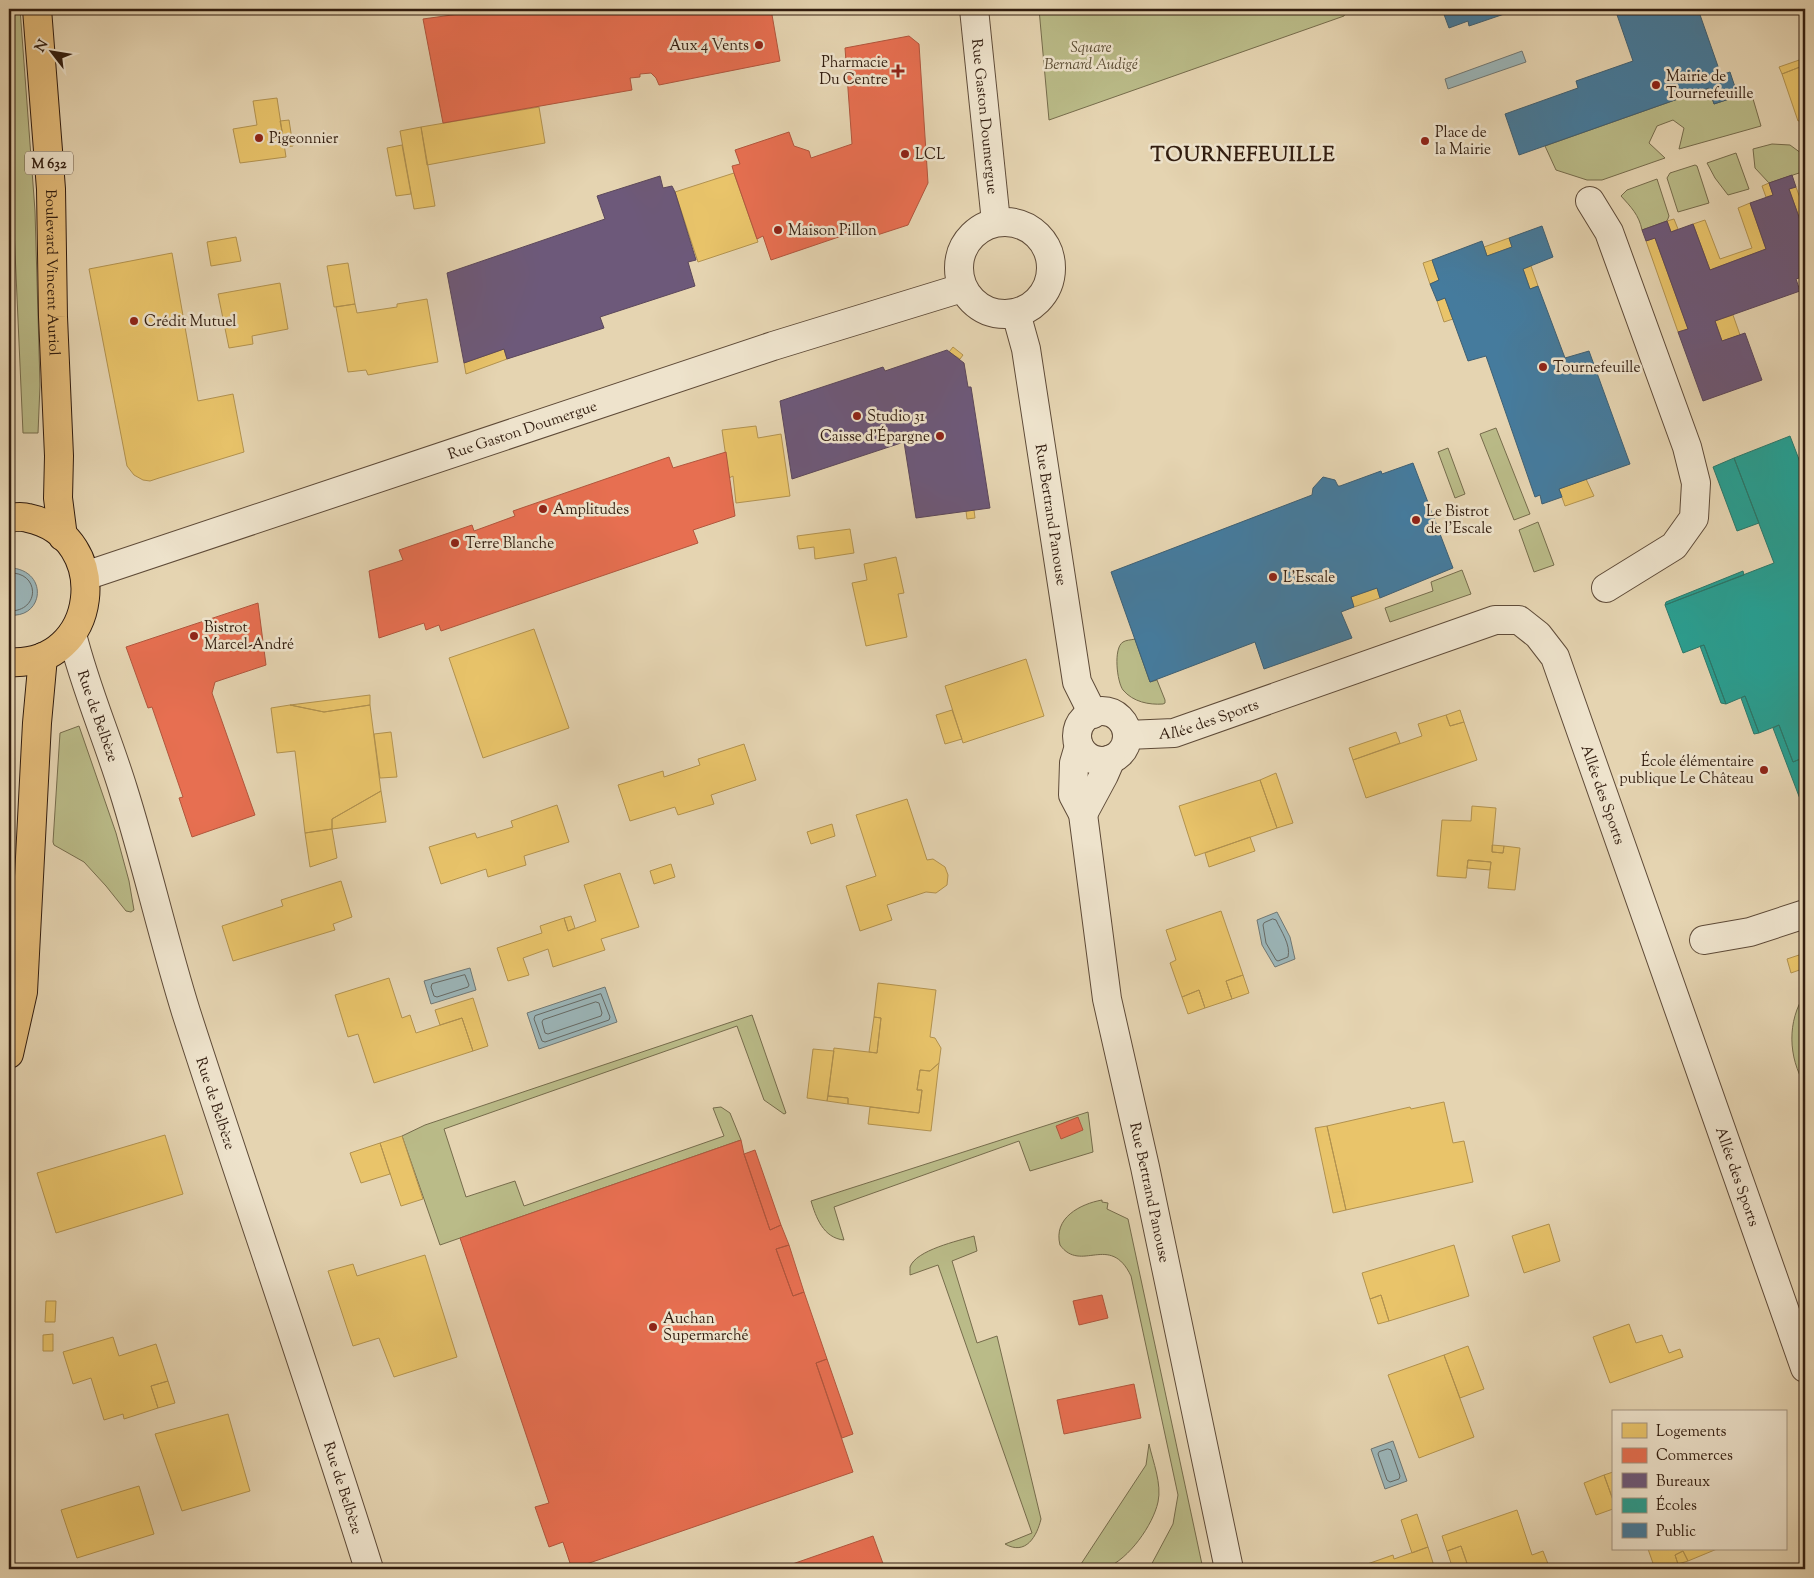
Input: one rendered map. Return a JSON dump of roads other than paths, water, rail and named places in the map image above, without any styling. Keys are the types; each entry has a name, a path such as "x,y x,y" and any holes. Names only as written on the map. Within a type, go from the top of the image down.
{"main road":[{"name":"Boulevard Vincent Auriol","path":"37,9 51,189 53,317 59,456 58,498 64,537"},
{"path":"9,518 26,517 46,524 64,537 79,560 85,576 87,590 80,620 72,634 59,648 43,657 21,663 9,662"},
{"path":"9,1054 23,992 37,723 43,657"}],"street":[{"name":"Rue Gaston Doumergue","path":"974,9 996,222"},
{"path":"1590,201 1609,232 1687,447 1696,483 1694,518 1674,546 1606,588"},
{"path":"996,222 1018,223 1028,228 1038,235 1045,244 1050,257 1051,272 1048,286 1040,298 1029,308 1016,313 1003,314 979,307 962,288 958,275 963,247 972,235 983,227 996,222"},
{"name":"Rue Gaston Doumergue","path":"85,576 773,346 962,288"},
{"name":"Rue Bertrand Panouse","path":"1016,313 1026,349 1077,682 1093,714"},
{"name":"Allée des Sports","path":"1127,735 1174,733 1495,620 1519,620 1538,634 1555,657 1805,1368"},
{"name":"Rue de Belbèze","path":"72,634 78,660 94,709 122,787 185,1009 333,1454 369,1569"},
{"path":"1083,814 1111,760 1123,750 1127,735 1125,728 1118,718 1106,712 1093,714 1081,724 1077,738 1080,746 1083,753 1089,758 1111,760"},
{"name":"Rue Bertrand Panouse","path":"1080,746 1074,764 1073,795 1083,814 1107,999 1147,1177 1229,1569"},
{"path":"1704,940 1750,932 1805,914"}],"water":[{"path":"1522,51 1526,62 1448,89 1445,79"},
{"path":"13,568 25,572 32,578 37,586 37,595 35,603 29,610 20,614 9,615 9,569"},
{"path":"1277,912 1290,937 1295,959 1275,967 1262,945 1257,920"},
{"path":"470,968 476,990 431,1004 424,981"},
{"path":"605,987 617,1022 539,1049 527,1013"},
{"path":"1393,1441 1407,1481 1385,1489 1371,1449"}],"place":[{"name":"Aux 4 Vents","path":"759,45"},
{"name":"Pharmacie Du Centre","path":"898,71"},
{"name":"Mairie de Tournefeuille","path":"1656,85"},
{"name":"Pigeonnier","path":"259,138"},
{"name":"Place de la Mairie","path":"1425,141"},
{"name":"LCL","path":"905,154"},
{"name":"Maison Pillon","path":"778,230"},
{"name":"Crédit Mutuel","path":"134,321"},
{"name":"Tournefeuille","path":"1543,367"},
{"name":"Studio 31","path":"857,416"},
{"name":"Caisse d'Épargne","path":"940,436"},
{"name":"Amplitudes","path":"543,509"},
{"name":"Le Bistrot de l'Escale","path":"1416,520"},
{"name":"Terre Blanche","path":"455,543"},
{"name":"L'Escale","path":"1273,577"},
{"name":"Bistrot Marcel-André","path":"194,636"},
{"name":"École élémentaire publique Le Château","path":"1764,770"},
{"name":"Auchan Supermarché","path":"653,1327"}],"district":[{"name":"TOURNEFEUILLE","path":"1243,154"}],"park label":[{"name":"Square Bernard Audigé","path":"1091,56"}]}
